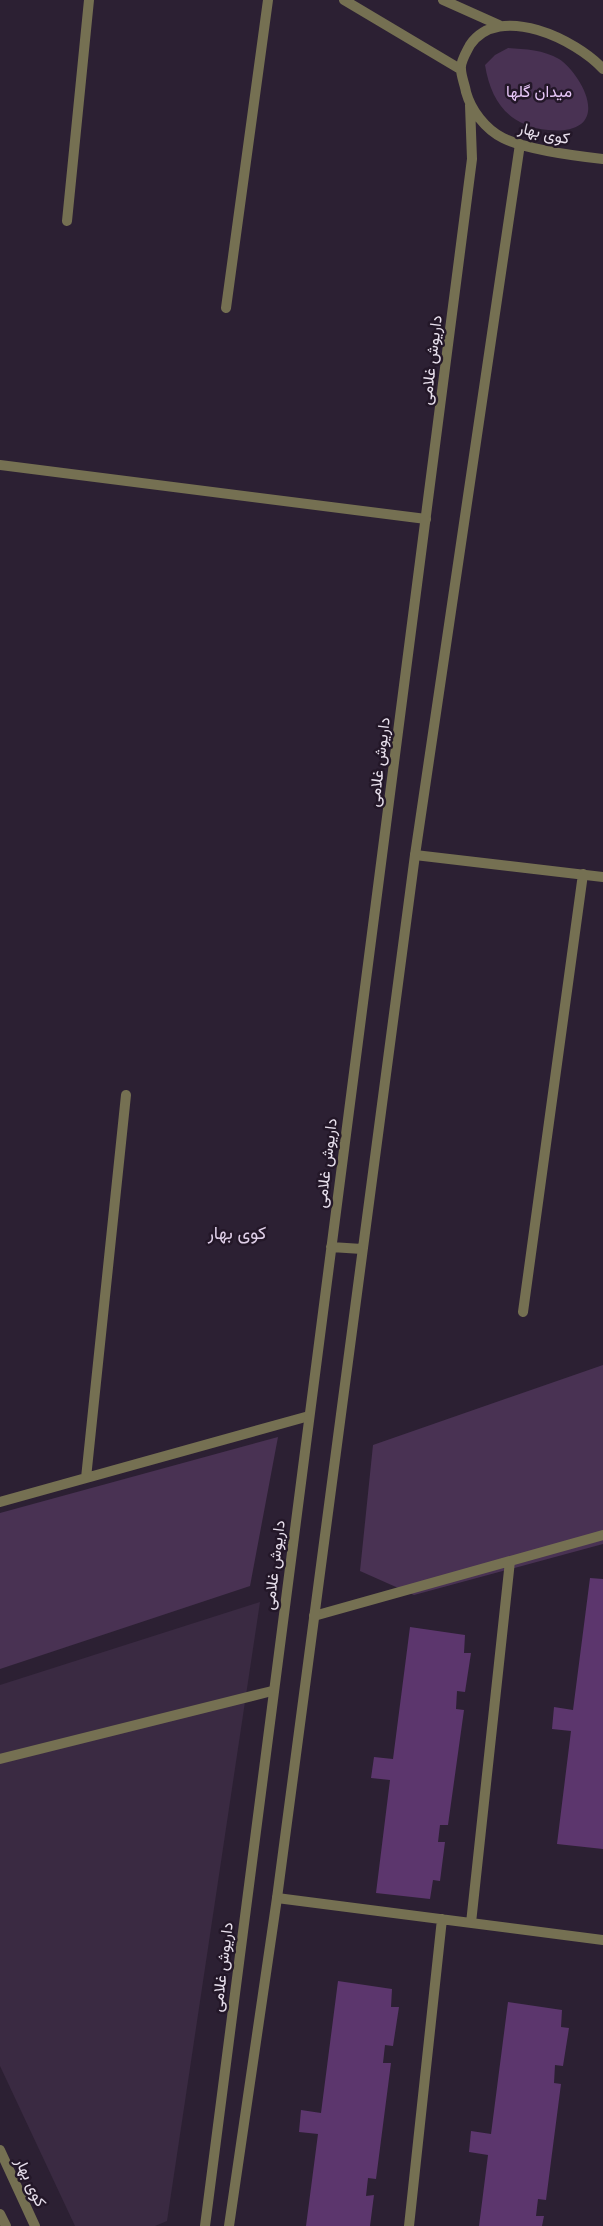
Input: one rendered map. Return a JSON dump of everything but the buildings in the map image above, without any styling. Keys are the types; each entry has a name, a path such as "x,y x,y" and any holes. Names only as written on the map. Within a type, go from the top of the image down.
{"street":[{"path":"67,221 89,0"},
{"path":"226,308 268,0"},
{"path":"344,0 460,69 472,42 481,34 500,25"},
{"path":"443,0 500,25 515,25 554,35 578,48 596,61 603,69"},
{"name":"کوی بهار","path":"460,69 470,105 489,128 503,138 520,144 603,159"},
{"name":"داریوش غلامی","path":"205,2226 272,1691 472,159 470,105"},
{"path":"229,2226 277,1898 415,855 520,144"},
{"path":"0,465 426,519"},
{"path":"415,855 603,877"},
{"path":"523,1312 583,874"},
{"path":"86,1478 126,1095"},
{"path":"331,1247 362,1249"},
{"path":"0,1502 309,1416"},
{"path":"314,1616 603,1535"},
{"path":"470,1923 510,1561"},
{"path":"0,1760 272,1691"},
{"path":"277,1898 603,1940"},
{"path":"409,2226 442,1919"},
{"name":"کوی بهار","path":"0,2150 35,2226"},
{"path":"0,2214 6,2226"}],"shaded area":[{"path":"260,1602 167,2221 155,2226 75,2226 0,2066 0,1685"}],"green space":[{"name":"میدان گلها","path":"508,48 541,52 553,56 572,71 584,89 587,99 588,109 586,117 581,124 573,128 561,130 534,128 504,110 492,90 485,65 495,55"},
{"path":"603,1365 603,1544 414,1595 360,1571 373,1445"},
{"path":"278,1437 250,1586 0,1669 0,1513"}],"district":[{"name":"کوی بهار","path":"237,1233"}]}
